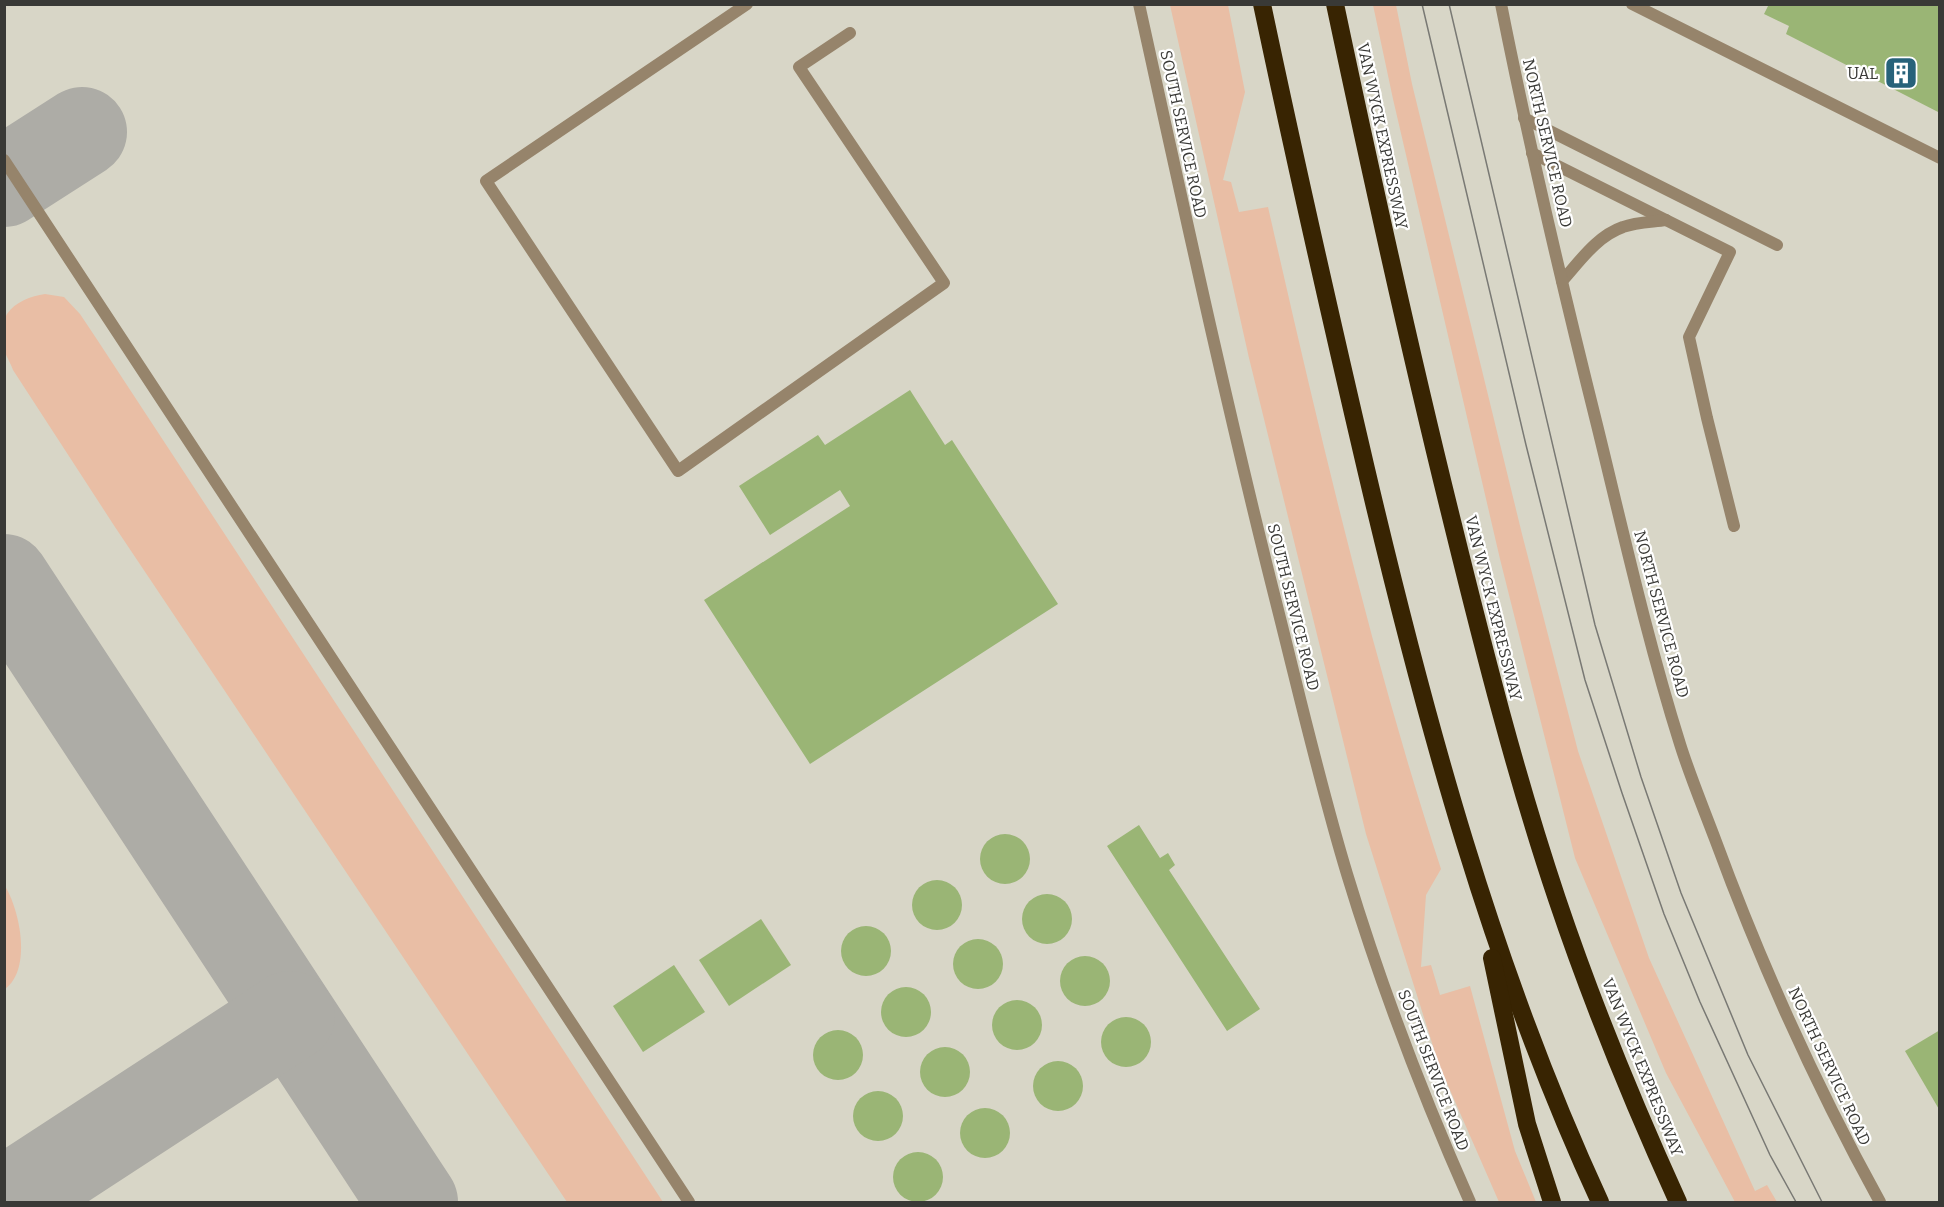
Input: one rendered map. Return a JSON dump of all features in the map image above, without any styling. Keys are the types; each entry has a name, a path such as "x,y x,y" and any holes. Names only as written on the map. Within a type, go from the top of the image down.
{"highway":[{"path":"1262,4 1324,289 1380,525 1440,761 1474,877 1532,1039 1600,1203"},
{"name":"VAN WYCK EXPRESSWAY","path":"1335,4 1378,207 1430,433 1488,667 1521,784 1557,899 1598,1013 1643,1125 1678,1203"},
{"path":"1474,877 1527,1124 1552,1203"}],"street":[{"path":"747,4 486,181 678,471 944,283 799,67 850,33"},
{"name":"SOUTH SERVICE ROAD","path":"1139,4 1187,227 1252,507 1325,796 1347,875 1396,1017 1425,1096 1470,1203"},
{"name":"NORTH SERVICE ROAD","path":"1501,4 1524,118 1562,281 1651,646 1681,747 1758,949 1827,1101 1880,1203"},
{"path":"1632,4 1940,158"},
{"path":"1524,118 1777,245"},
{"path":"1532,153 1730,252 1689,337 1734,526"},
{"path":"4,160 689,1203"},
{"path":"1562,281 1588,252 1612,232 1624,226 1666,220"}],"shaded area":[{"path":"5,5 1939,5 1939,1202 5,1202"},
{"path":"1170,5 1228,5 1245,92 1223,180 1231,182 1239,212 1268,207 1347,540 1391,705 1441,869 1426,895 1421,967 1431,965 1440,995 1470,986 1515,1151 1536,1202 1499,1202 1439,1065 1366,834 1249,358"},
{"path":"1373,5 1396,5 1412,84 1522,534 1578,751 1649,958 1755,1191 1767,1185 1777,1202 1735,1202 1666,1073 1575,858 1500,559"},
{"path":"45,294 64,297 80,314 663,1202 567,1202 115,527 13,370 4,349 7,314 19,303"},
{"path":"5,886 19,924 21,954 13,980 5,989"}],"building":[{"name":"UAL","path":"1769,4 1940,4 1940,113 1786,34 1789,26 1764,14"},
{"path":"910,390 945,445 952,440 1058,604 810,764 704,600 850,506 840,490 770,535 739,486 818,435 825,445"},
{"path":"1139,825 1160,858 1168,853 1175,865 1169,870 1260,1009 1227,1031 1107,846"},
{"path":"1000,834 1010,834 1023,841 1030,854 1030,864 1023,877 1010,884 1000,884 991,880 984,873 980,864 980,854 984,845 991,838"},
{"path":"932,880 942,880 955,887 962,900 962,910 955,923 942,930 932,930 923,926 916,919 912,910 912,900 916,891 923,884"},
{"path":"1042,894 1052,894 1065,901 1072,914 1072,924 1065,937 1052,944 1042,944 1033,940 1026,933 1022,924 1022,914 1026,905 1033,898"},
{"path":"761,919 791,965 729,1006 699,960"},
{"path":"861,926 871,926 884,933 891,946 891,956 884,969 871,976 861,976 852,972 845,965 841,956 841,946 845,937 852,930"},
{"path":"973,939 983,939 996,946 1003,959 1003,969 996,982 983,989 973,989 964,985 957,978 953,969 953,959 957,950 964,943"},
{"path":"1080,956 1090,956 1103,963 1110,976 1110,986 1103,999 1090,1006 1080,1006 1071,1002 1064,995 1060,986 1060,976 1064,967 1071,960"},
{"path":"674,965 705,1012 643,1052 613,1006"},
{"path":"901,987 911,987 924,994 931,1007 931,1017 924,1030 911,1037 901,1037 892,1033 885,1026 881,1017 881,1007 885,998 892,991"},
{"path":"1012,1000 1022,1000 1035,1007 1042,1020 1042,1030 1035,1043 1022,1050 1012,1050 1003,1046 996,1039 992,1030 992,1020 996,1011 1003,1004"},
{"path":"1121,1017 1131,1017 1144,1024 1151,1037 1151,1047 1144,1060 1131,1067 1121,1067 1112,1063 1105,1056 1101,1047 1101,1037 1105,1028 1112,1021"},
{"path":"833,1030 843,1030 856,1037 863,1050 863,1060 856,1073 843,1080 833,1080 824,1076 817,1069 813,1060 813,1050 817,1041 824,1034"},
{"path":"1940,1030 1940,1111 1905,1051"},
{"path":"940,1047 950,1047 963,1054 970,1067 970,1077 963,1090 950,1097 940,1097 931,1093 924,1086 920,1077 920,1067 924,1058 931,1051"},
{"path":"1053,1061 1063,1061 1076,1068 1083,1081 1083,1091 1076,1104 1063,1111 1053,1111 1044,1107 1037,1100 1033,1091 1033,1081 1037,1072 1044,1065"},
{"path":"873,1091 883,1091 896,1098 903,1111 903,1121 896,1134 883,1141 873,1141 864,1137 857,1130 853,1121 853,1111 857,1102 864,1095"},
{"path":"980,1108 990,1108 1003,1115 1010,1128 1010,1138 1003,1151 990,1158 980,1158 971,1154 964,1147 960,1138 960,1128 964,1119 971,1112"},
{"path":"913,1152 923,1152 936,1159 943,1172 943,1182 936,1195 923,1202 913,1202 904,1198 897,1191 893,1182 893,1172 897,1163 904,1156"}],"taxiway":[{"path":"4,182 82,132"},
{"path":"4,579 413,1202"},
{"path":"5,1202 290,1016"}],"tram line":[{"path":"1422,4 1526,445 1585,680 1664,914 1700,1002 1770,1155 1796,1202"},
{"path":"1449,4 1595,625 1641,777 1681,893 1748,1055 1822,1202"}],"place":[{"name":"UAL","path":"1901,73"}]}
